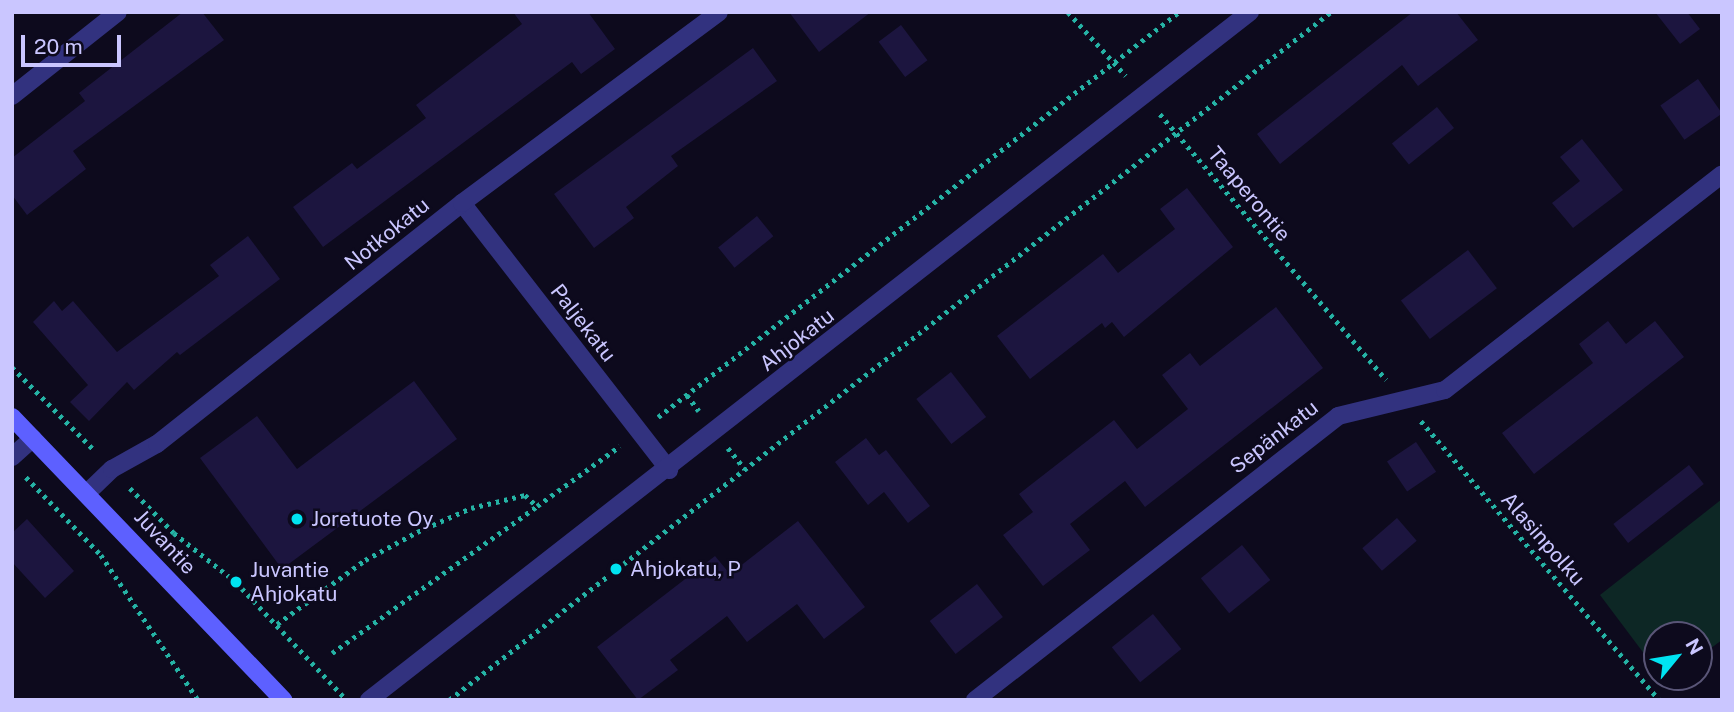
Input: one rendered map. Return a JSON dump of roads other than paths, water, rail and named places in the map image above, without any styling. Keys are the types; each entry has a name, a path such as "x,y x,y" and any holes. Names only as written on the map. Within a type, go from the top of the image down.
{"main road":[{"name":"Juvantie","path":"12,417 283,700"}],"street":[{"path":"12,96 118,12"},
{"name":"Notkokatu","path":"87,493 112,469 157,444 462,203 719,12"},
{"name":"Ahjokatu","path":"369,700 669,470 1250,12"},
{"name":"Sepänkatu","path":"975,700 1338,416 1445,390 1722,174"},
{"name":"Paljekatu","path":"462,203 669,470"},
{"path":"17,464 33,438"}],"place":[{"name":"Joretuote Oy","path":"297,519"},
{"name":"Ahjokatu, P","path":"616,569"},
{"name":"Juvantie Ahjokatu","path":"236,582"}]}
